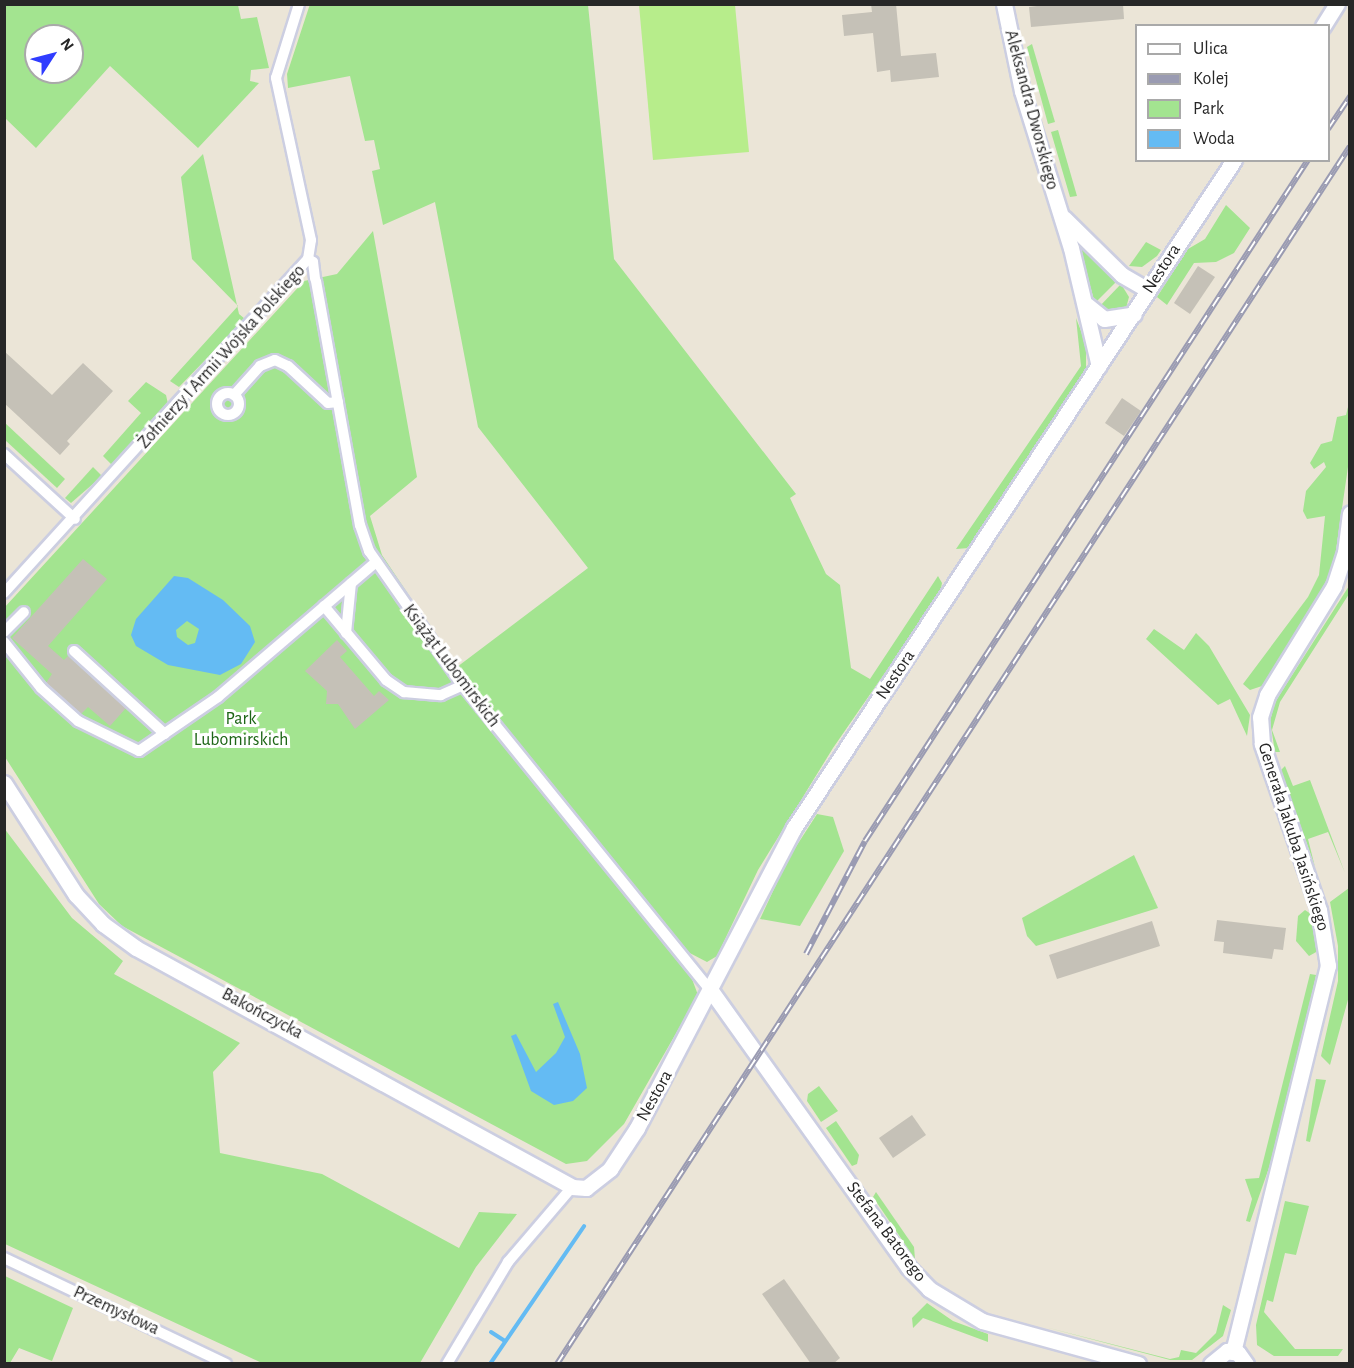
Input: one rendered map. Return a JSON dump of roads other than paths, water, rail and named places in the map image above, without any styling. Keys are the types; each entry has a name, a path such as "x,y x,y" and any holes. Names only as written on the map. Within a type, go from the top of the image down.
{"street":[{"name":"Żołnierzy I Armii Wojska Polskiego","path":"4,593 75,519 308,259 311,240 276,78 299,4"},
{"name":"Aleksandra Dworskiego","path":"1004,4 1022,91 1087,306 1099,366"},
{"path":"1324,24 1337,4"},
{"name":"Nestora","path":"572,1187 586,1188 600,1180 619,1157 712,992 794,828 1233,162"},
{"name":"Aleksandra Dworskiego","path":"1060,215 1122,275 1148,290"},
{"name":"Książąt Lubomirskich","path":"308,259 313,262 360,525 376,562 463,685 712,992"},
{"path":"1087,306 1104,319 1134,314"},
{"path":"234,395 260,366 279,360 328,403 338,402"},
{"path":"4,454 75,519"},
{"name":"Generała Jakuba Jasińskiego","path":"1233,1352 1328,966 1319,910 1262,744 1260,717 1267,695 1334,586 1345,553 1350,513"},
{"path":"4,642 41,688 78,721 131,750 139,751 218,697 376,562"},
{"path":"346,633 351,583"},
{"path":"324,606 386,680 404,692 441,695 463,685"},
{"path":"4,632 24,612"},
{"path":"74,651 165,734"},
{"name":"Bakończycka","path":"4,783 76,895 103,924 136,948 572,1187"},
{"name":"Stefana Batorego","path":"712,992 908,1267 929,1289 982,1321 1138,1364"},
{"path":"447,1364 508,1262 572,1187"},
{"name":"Przemysłowa","path":"4,1258 226,1364"},
{"path":"1211,1364 1222,1352 1233,1352 1246,1364"}],"water":[{"path":"174,576 188,578 223,600 250,626 255,642 241,664 220,675 168,665 136,646 131,635 136,619","holes":["187,621 199,629 195,643 188,645 177,637 176,630"]},
{"path":"558,1002 580,1054 587,1088 573,1101 554,1105 531,1091 511,1036 516,1034 536,1072 556,1053 565,1037 553,1004"}],"waterway":[{"path":"490,1364 584,1226"},
{"path":"491,1332 505,1341"}],"railway":[{"path":"1330,126 1350,96"},
{"path":"557,1364 1350,146"},
{"path":"806,954 865,841 1307,162"}],"park label":[{"name":"Park Lubomirskich","path":"241,730"}]}
